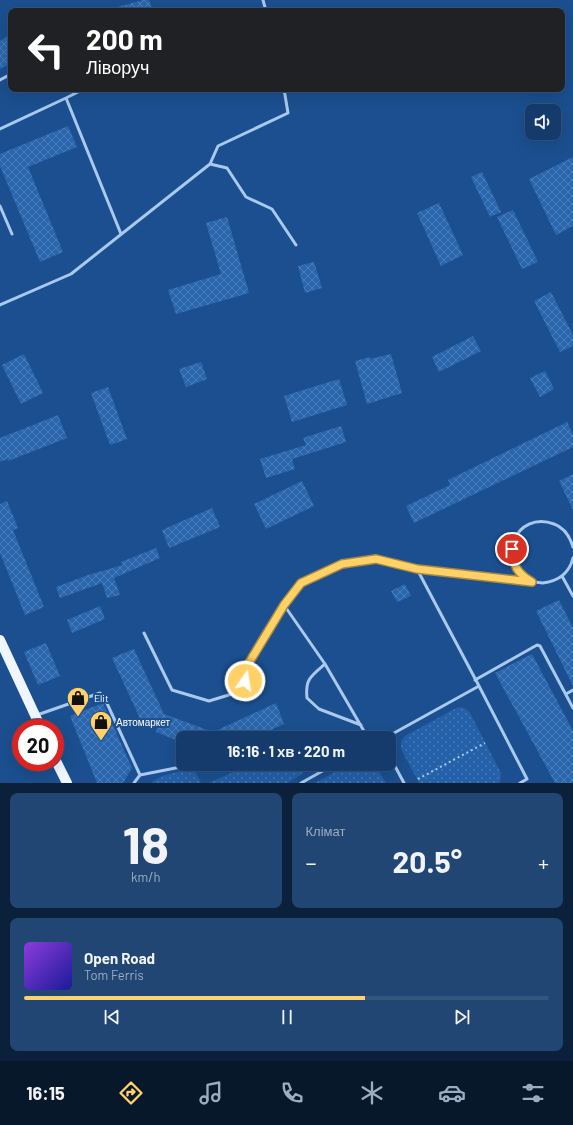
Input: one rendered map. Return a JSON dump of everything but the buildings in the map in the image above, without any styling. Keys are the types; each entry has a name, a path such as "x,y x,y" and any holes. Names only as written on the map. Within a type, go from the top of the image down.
{"main road":[{"path":"0,640 37,719"},
{"path":"58,771 62,783"},
{"path":"60,771 67,783"}],"lane":[{"path":"0,129 78,92"},
{"path":"0,304 71,274 210,164 218,146 288,113 284,92"},
{"path":"66,98 121,234"},
{"path":"210,164 227,168 246,197 272,209 296,245"},
{"path":"0,206 12,234"},
{"path":"532,582 523,577 516,569 512,559 514,539 520,530 529,524 539,521 549,522 558,525 566,532 573,547"},
{"path":"144,633 172,690 209,702 232,694 245,681 247,666 284,605 301,583 342,564 376,559 417,569 543,583 553,582 562,576 569,569 573,558"},
{"path":"417,569 528,781 520,783"},
{"path":"562,576 573,596"},
{"path":"284,605 325,664 364,731"},
{"path":"476,680 537,645 540,646 573,708"},
{"path":"325,664 313,674 306,686 307,698 319,709 362,726"},
{"path":"396,732 479,686"},
{"path":"566,694 573,690"},
{"path":"35,715 100,693 105,699 140,775"},
{"path":"134,783 140,775 176,768"},
{"path":"396,768 404,783"},
{"path":"301,783 322,771"}],"path":[{"path":"418,779 485,743"}],"shaded area":[{"path":"461,707 470,713 501,773 500,783 419,783 401,749 401,741 405,736 456,708"},
{"path":"195,771 201,783 151,783 160,777 177,772"},
{"path":"236,771 304,771 302,774 287,783 209,783"},
{"path":"337,771 379,771 386,783 315,783"}],"place":[{"name":"Elit","path":"78,718"},
{"name":"Автомаркет","path":"101,742"}],"route":[{"path":"245,681 247,666 284,605 301,583 342,564 376,559 417,569 532,582 523,577 516,569 512,559 512,549"}]}
